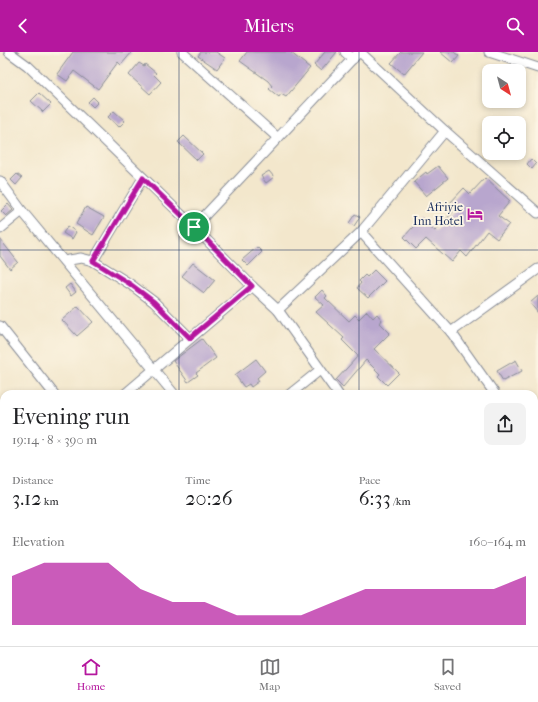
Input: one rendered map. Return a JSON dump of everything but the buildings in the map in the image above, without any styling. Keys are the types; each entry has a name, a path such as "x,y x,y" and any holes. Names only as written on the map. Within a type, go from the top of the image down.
{"street":[{"path":"9,52 28,66 278,310 335,390"},
{"path":"182,52 278,138"},
{"path":"345,52 357,54 538,213"},
{"path":"489,52 538,68"},
{"path":"194,227 357,54"},
{"path":"278,310 361,232 445,132"},
{"path":"93,261 143,178"},
{"path":"0,181 22,211 171,390"},
{"path":"0,229 22,211"},
{"path":"361,232 450,332 493,390"},
{"path":"64,262 81,258 93,261 130,284 154,302 190,338"},
{"path":"450,332 538,269"},
{"path":"129,390 252,286"},
{"path":"0,326 51,390"},
{"path":"295,390 320,370"}],"place":[{"name":"Afriyie Inn Hotel","path":"475,214"}],"route":[{"path":"143,178 194,227 252,286 190,338 154,302 130,284 93,261 143,178"}]}
